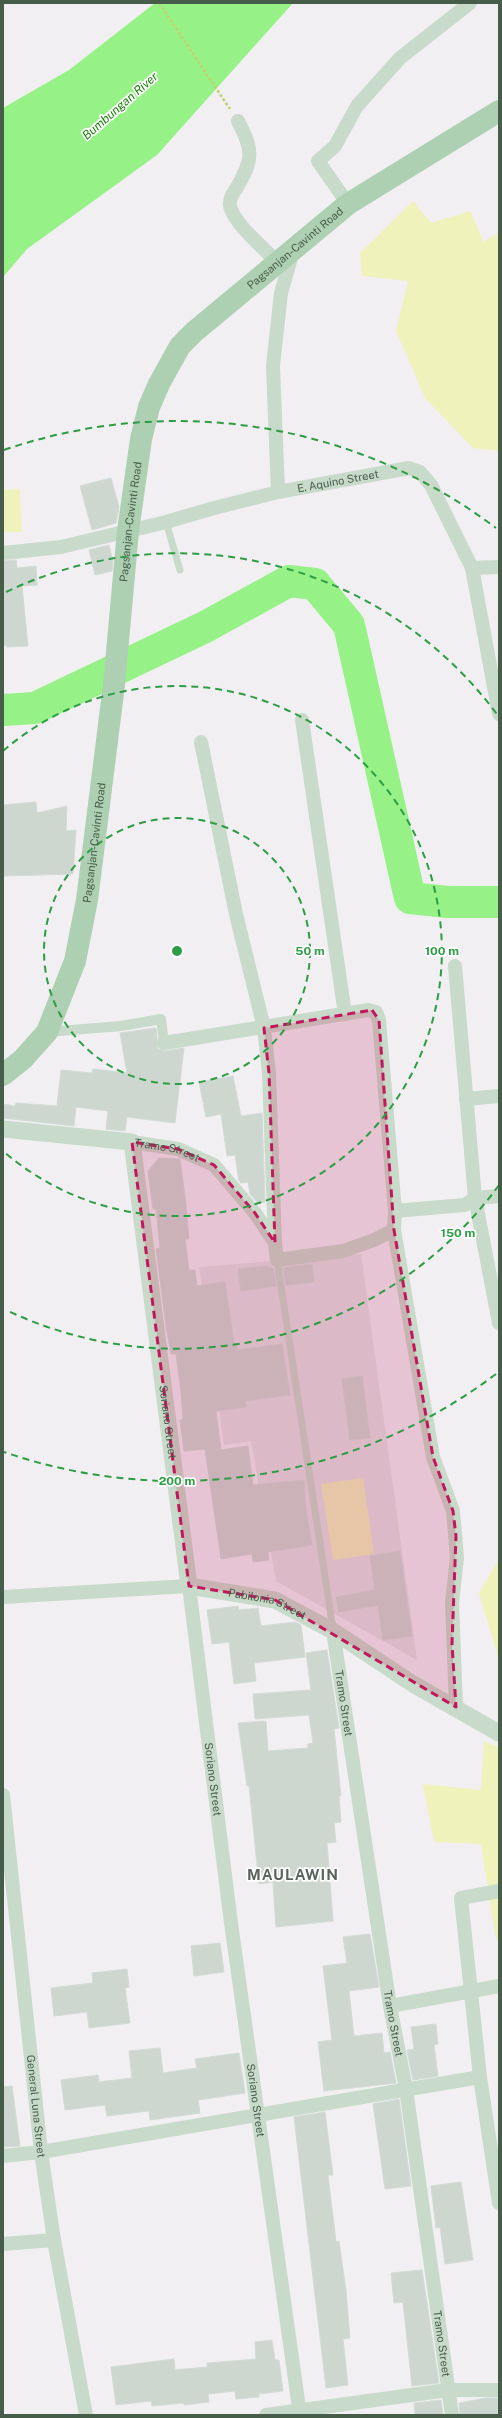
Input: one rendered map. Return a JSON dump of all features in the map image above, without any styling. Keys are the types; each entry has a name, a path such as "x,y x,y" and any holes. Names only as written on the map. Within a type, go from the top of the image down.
{"main road":[{"name":"Pagsanjan-Cavinti Road","path":"3,1075 23,1059 47,1032 75,961 87,900 114,685 128,531 141,439 149,407 168,364 180,346 194,332 348,204 499,111"}],"street":[{"path":"348,204 318,161 335,146 357,106 400,58 470,3"},
{"path":"238,122 247,137 251,154 248,168 233,193 230,204 234,216 277,262"},
{"path":"278,492 273,366 280,292 294,248"},
{"name":"E. Aquino Street","path":"3,553 61,547 166,522 278,492 409,468 420,472 431,485 472,568 499,714"},
{"path":"472,568 499,566"},
{"path":"302,720 344,1014"},
{"path":"201,742 236,914 264,1028 269,1073 275,1243"},
{"path":"455,966 475,1198 497,1298 499,1323"},
{"path":"47,1032 121,1026 161,1019 164,1043 368,1010 376,1012 378,1015 395,1211 394,1230 433,1457 453,1511 457,1558 452,1603 456,1707"},
{"path":"466,1099 499,1096"},
{"name":"Tramo Street","path":"3,1129 132,1142 178,1149 214,1165 255,1214 275,1243 277,1260"},
{"name":"Soriano Street","path":"132,1142 231,1923 299,2413"},
{"path":"395,1211 465,1205 475,1198 499,1196"},
{"path":"277,1260 344,1251 374,1240 394,1230"},
{"name":"Pabilonia Street","path":"3,1597 189,1586 275,1600 333,1631 413,1684 456,1707 499,1733"},
{"name":"Tramo Street","path":"333,1631 390,2006 406,2090 452,2415"},
{"name":"General Luna Street","path":"3,1795 41,2152 54,2240 86,2415"},
{"path":"499,1891 461,1898 473,1990 480,2077 499,2203"},
{"path":"390,2006 499,1986"},
{"path":"3,2156 41,2152 480,2077"},
{"path":"3,2244 54,2240"},
{"path":"266,2415 299,2413 448,2390 499,2390"}],"lane":[{"path":"166,522 180,570"},
{"path":"277,1260 333,1631"}],"path":[{"path":"159,3 238,122"}],"highlighted area":[{"path":"372,1010 379,1020 394,1230 433,1457 453,1511 456,1536 452,1644 456,1707 275,1600 189,1586 132,1142 178,1149 214,1165 255,1213 275,1243 269,1073 264,1028"}],"shaded area":[{"path":"413,201 431,223 470,211 484,242 499,232 499,451 473,448 425,398 396,331 408,281 362,276 360,253"},
{"path":"20,489 22,532 3,532 3,490"},
{"path":"361,1254 417,1660 276,1581 251,1441 224,1445 199,1267"},
{"path":"363,1478 374,1554 333,1560 321,1484"},
{"path":"499,1559 499,1660 479,1593"},
{"path":"484,1742 499,1747 499,1939 496,1940 481,1844 434,1842 423,1784 481,1790"}],"water":[{"name":"Bumbungan River","path":"155,3 293,3 157,155 27,249 3,277 3,108 69,70"}],"building":[{"path":"111,478 119,507 116,523 92,530 80,486"},
{"path":"109,545 113,561 112,571 95,575 89,550"},
{"path":"16,560 17,568 36,566 37,585 22,586 28,646 7,647 6,645 3,646 3,561"},
{"path":"36,802 37,813 67,806 66,831 76,830 73,874 3,876 3,805"},
{"path":"156,1028 158,1049 165,1051 184,1048 175,1123 127,1117 125,1131 106,1129 108,1111 76,1107 74,1126 3,1118 3,1104 15,1106 16,1103 57,1106 61,1070 92,1073 93,1069 127,1073 120,1033"},
{"path":"233,1076 241,1116 262,1113 265,1202 258,1203 250,1194 248,1182 241,1183 239,1181 235,1155 227,1156 221,1114 206,1117 199,1082"},
{"path":"159,1158 180,1159 189,1239 185,1239 189,1270 195,1270 197,1286 225,1282 234,1344 237,1344 238,1350 282,1344 290,1395 245,1401 246,1407 216,1411 221,1450 248,1446 253,1485 304,1480 305,1502 312,1545 268,1552 269,1560 253,1562 252,1554 221,1559 205,1449 184,1451 180,1420 183,1419 181,1392 176,1354 171,1354 166,1326 156,1249 160,1248 156,1209 153,1209 148,1171"},
{"path":"312,1264 314,1282 286,1285 283,1268"},
{"path":"268,1266 268,1268 273,1268 276,1286 241,1291 238,1269"},
{"path":"362,1376 370,1438 350,1440 342,1379"},
{"path":"400,1551 412,1636 383,1640 378,1605 339,1612 336,1597 375,1590 370,1556"},
{"path":"238,1606 239,1610 258,1608 261,1626 295,1622 301,1625 305,1657 254,1663 256,1681 234,1684 229,1642 212,1644 207,1610"},
{"path":"327,1650 339,1728 334,1729 341,1796 339,1796 341,1822 334,1823 336,1842 327,1843 333,1921 276,1927 273,1882 259,1884 249,1786 247,1786 238,1723 266,1721 268,1751 308,1748 308,1744 313,1743 309,1715 255,1719 253,1694 311,1690 306,1653"},
{"path":"370,1934 379,1987 349,1991 354,2036 382,2033 384,2053 390,2052 396,2083 324,2091 318,2042 332,2040 323,1966 347,1963 343,1937"},
{"path":"220,1943 224,1972 194,1976 191,1946"},
{"path":"127,1969 129,1987 125,1988 130,2023 89,2028 87,2012 54,2016 51,1988 93,1983 92,1973"},
{"path":"436,2024 438,2044 434,2045 438,2076 413,2080 407,2050 414,2049 411,2027"},
{"path":"160,2048 163,2073 197,2068 195,2059 239,2053 245,2093 198,2100 200,2113 150,2120 149,2111 107,2116 105,2105 65,2110 61,2080 98,2075 99,2082 132,2078 129,2051"},
{"path":"12,2086 20,2146 3,2147 3,2087"},
{"path":"399,2099 411,2186 385,2189 373,2104"},
{"path":"325,2112 333,2175 328,2175 336,2242 339,2241 346,2290 350,2338 343,2339 348,2385 326,2388 294,2117"},
{"path":"461,2182 473,2260 445,2264 440,2227 436,2228 431,2186"},
{"path":"422,2270 439,2383 412,2386 403,2302 394,2303 391,2273"},
{"path":"272,2340 275,2360 279,2360 283,2391 258,2394 259,2397 236,2399 235,2391 208,2394 209,2402 184,2405 184,2403 152,2406 151,2401 116,2405 111,2367 174,2359 175,2370 207,2367 207,2363 256,2359 255,2342"},
{"path":"486,2398 499,2398 499,2415 460,2415 459,2403"},
{"path":"441,2400 443,2415 415,2415 414,2403"}],"waterway":[{"path":"3,710 35,708 205,627 289,581 315,584 349,625 410,898 448,902 499,902"}],"district":[{"name":"MAULAWIN","path":"293,1874"}]}
